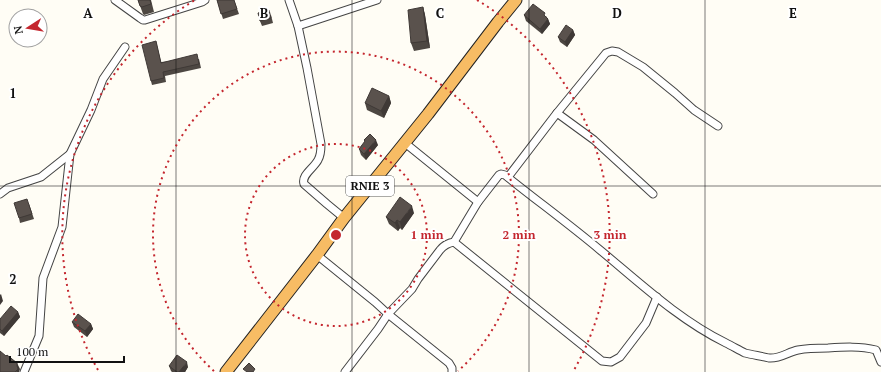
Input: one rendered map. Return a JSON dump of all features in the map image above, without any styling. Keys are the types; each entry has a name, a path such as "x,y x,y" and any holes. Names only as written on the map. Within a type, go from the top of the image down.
{"highway":[{"name":"RNIE 3","path":"226,372 344,218 428,114 516,0"}],"street":[{"path":"115,0 143,20 205,0"},
{"path":"288,0 298,26 321,144 318,160 303,181 304,184 344,218"},
{"path":"298,26 377,0"},
{"path":"24,372 39,336 43,278 62,227 70,154 91,110 103,79 126,47"},
{"path":"508,177 557,113 606,53 612,51 618,52 643,67 694,110 718,126"},
{"path":"557,113 594,140 653,194"},
{"path":"405,143 478,202"},
{"path":"0,194 8,188 42,177 70,154"},
{"path":"454,242 478,202 499,175 505,175 657,297 709,335 745,352 771,358 787,355 797,350 844,347 876,350 881,362"},
{"path":"345,372 388,314 412,289 443,246 447,243 454,242 602,361 611,362 620,357 646,323 657,297"},
{"path":"317,255 449,363 452,368 452,372"}],"building":[{"path":"138,0 150,0 151,4 142,7 140,6"},
{"path":"217,0 234,0 237,9 221,14"},
{"path":"533,4 545,13 544,15 548,19 540,29 524,15"},
{"path":"423,7 427,41 411,43 408,10"},
{"path":"269,10 271,18 260,21 258,13"},
{"path":"566,25 573,30 565,42 558,37"},
{"path":"156,41 161,63 197,54 199,64 163,72 164,78 151,81 142,45"},
{"path":"372,88 389,96 381,111 365,103"},
{"path":"370,134 376,140 364,154 359,149 365,141 364,140"},
{"path":"400,197 412,206 400,222 397,220 395,223 386,217"},
{"path":"27,199 32,214 19,218 14,203"},
{"path":"11,306 18,312 2,331 0,329 0,319"},
{"path":"78,314 91,324 85,331 72,322"},
{"path":"0,351 17,363 18,369 15,372 0,372"},
{"path":"177,355 187,362 179,372 169,366"},
{"path":"249,363 255,369 253,372 247,372 243,369"}]}
